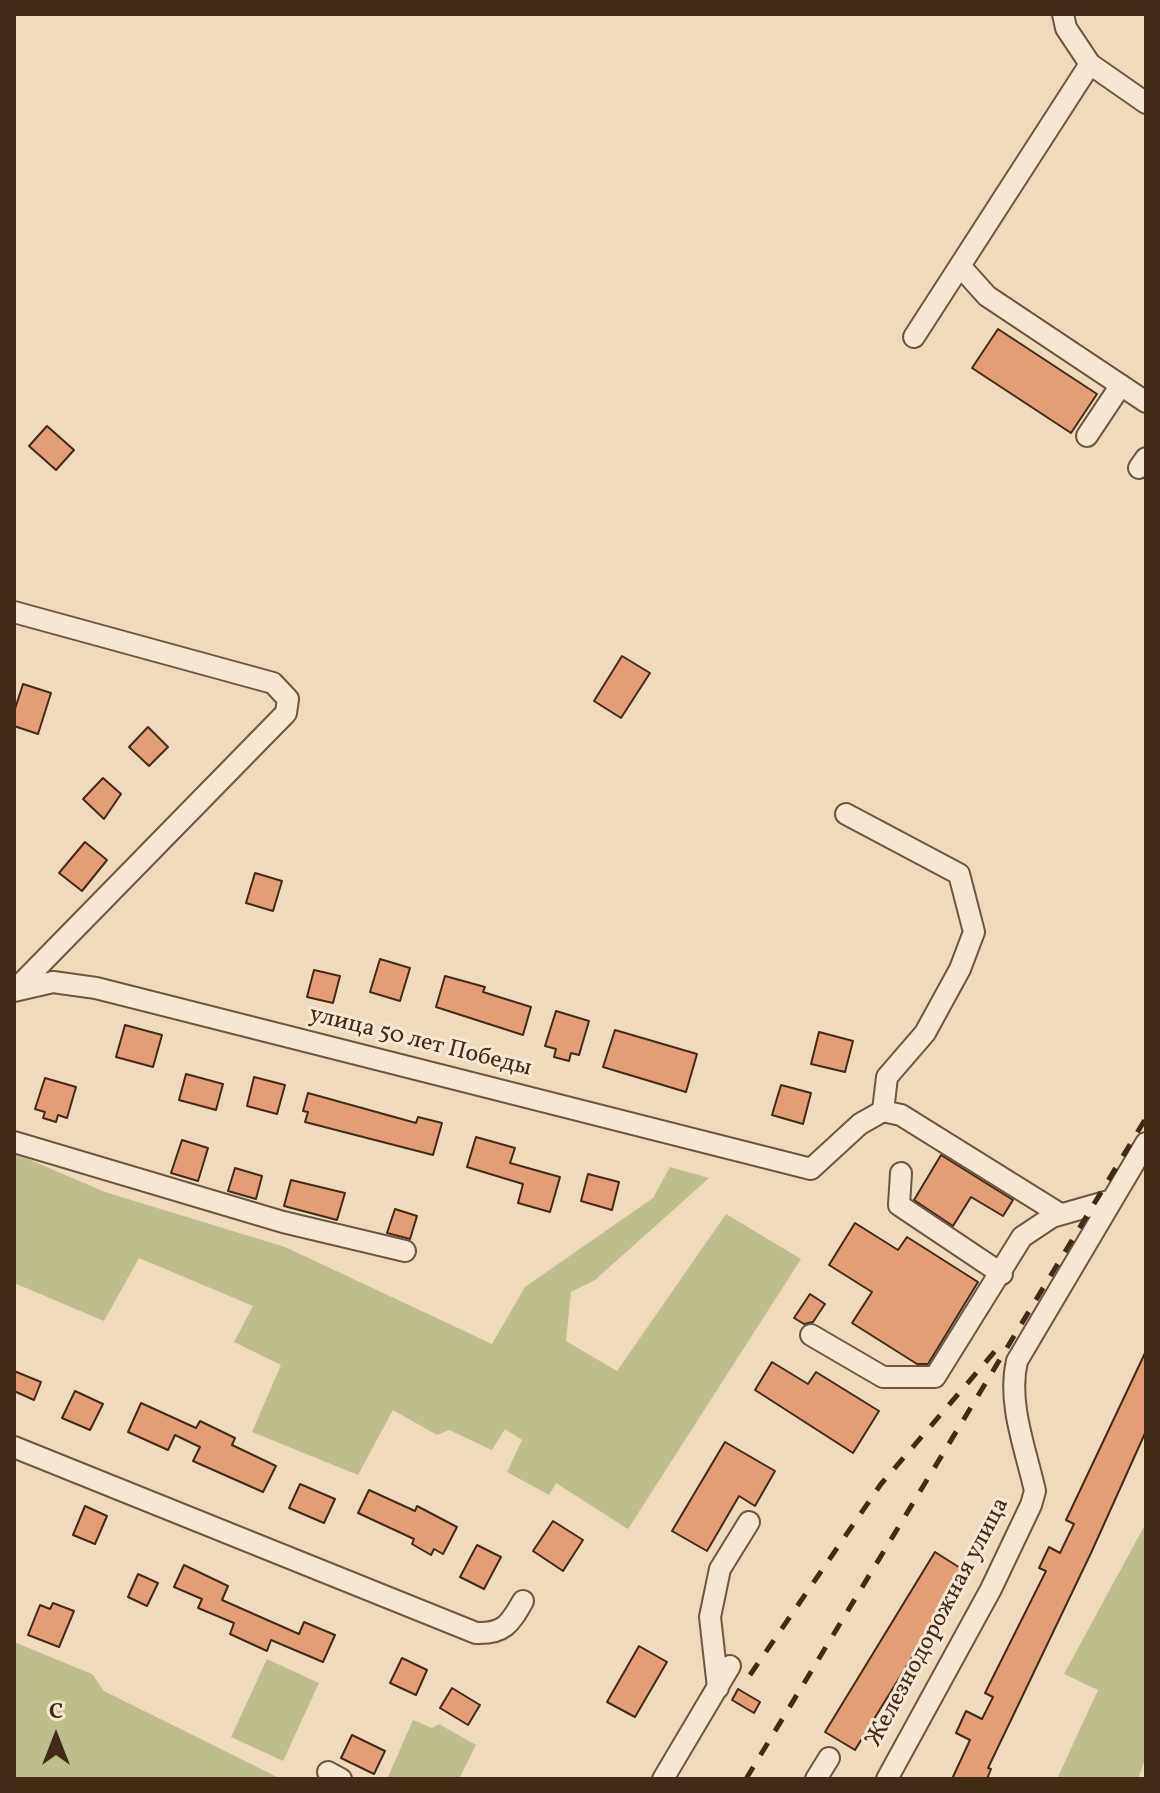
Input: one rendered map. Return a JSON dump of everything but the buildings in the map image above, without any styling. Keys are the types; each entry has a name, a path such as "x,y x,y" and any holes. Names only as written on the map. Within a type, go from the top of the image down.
{"street":[{"path":"1063,14 1066,28 1090,64 1146,103"},
{"path":"914,337 1090,64"},
{"path":"960,266 987,296 1146,402"},
{"path":"1087,436 1121,385"},
{"name":"улица 50 лет Победы","path":"14,612 273,683 288,699 286,713 15,990"},
{"path":"846,814 959,874 974,932 960,969 925,1033 887,1077 883,1111 901,1115 1060,1214"},
{"name":"улица 50 лет Победы","path":"15,990 53,982 96,988 811,1169 860,1124 883,1111"},
{"path":"14,1142 283,1222 405,1251"},
{"name":"Железнодорожная улица","path":"887,1779 991,1589 1031,1505 1035,1491 1015,1401 1013,1379 1017,1361 1146,1143"},
{"path":"901,1173 899,1205 1002,1274"},
{"path":"811,1335 883,1377 935,1377 1002,1274 1022,1237 1060,1214 1112,1200"},
{"path":"14,1447 476,1633 495,1634 508,1626 523,1601"},
{"path":"718,1688 710,1617 720,1569 749,1522"},
{"path":"663,1779 730,1666"},
{"path":"816,1779 829,1758"}],"green space":[{"path":"14,1153 105,1192 285,1247 492,1344 525,1287 653,1198 670,1167 709,1178 595,1280 571,1292 566,1341 617,1371 726,1214 801,1259 628,1529 556,1483 549,1495 507,1472 522,1440 505,1429 492,1450 449,1430 437,1435 393,1410 358,1475 252,1432 281,1365 234,1342 253,1306 139,1258 104,1321 14,1283"},
{"path":"1146,1523 1146,1757 1138,1779 1057,1779 1098,1690 1064,1674"},
{"path":"14,1642 92,1674 104,1691 281,1779 14,1779"},
{"path":"267,1659 319,1683 283,1761 231,1737"},
{"path":"413,1720 432,1728 439,1724 476,1745 459,1779 387,1779"}],"railway":[{"path":"746,1779 1146,1118"},
{"path":"750,1675 881,1484 996,1350"}]}
